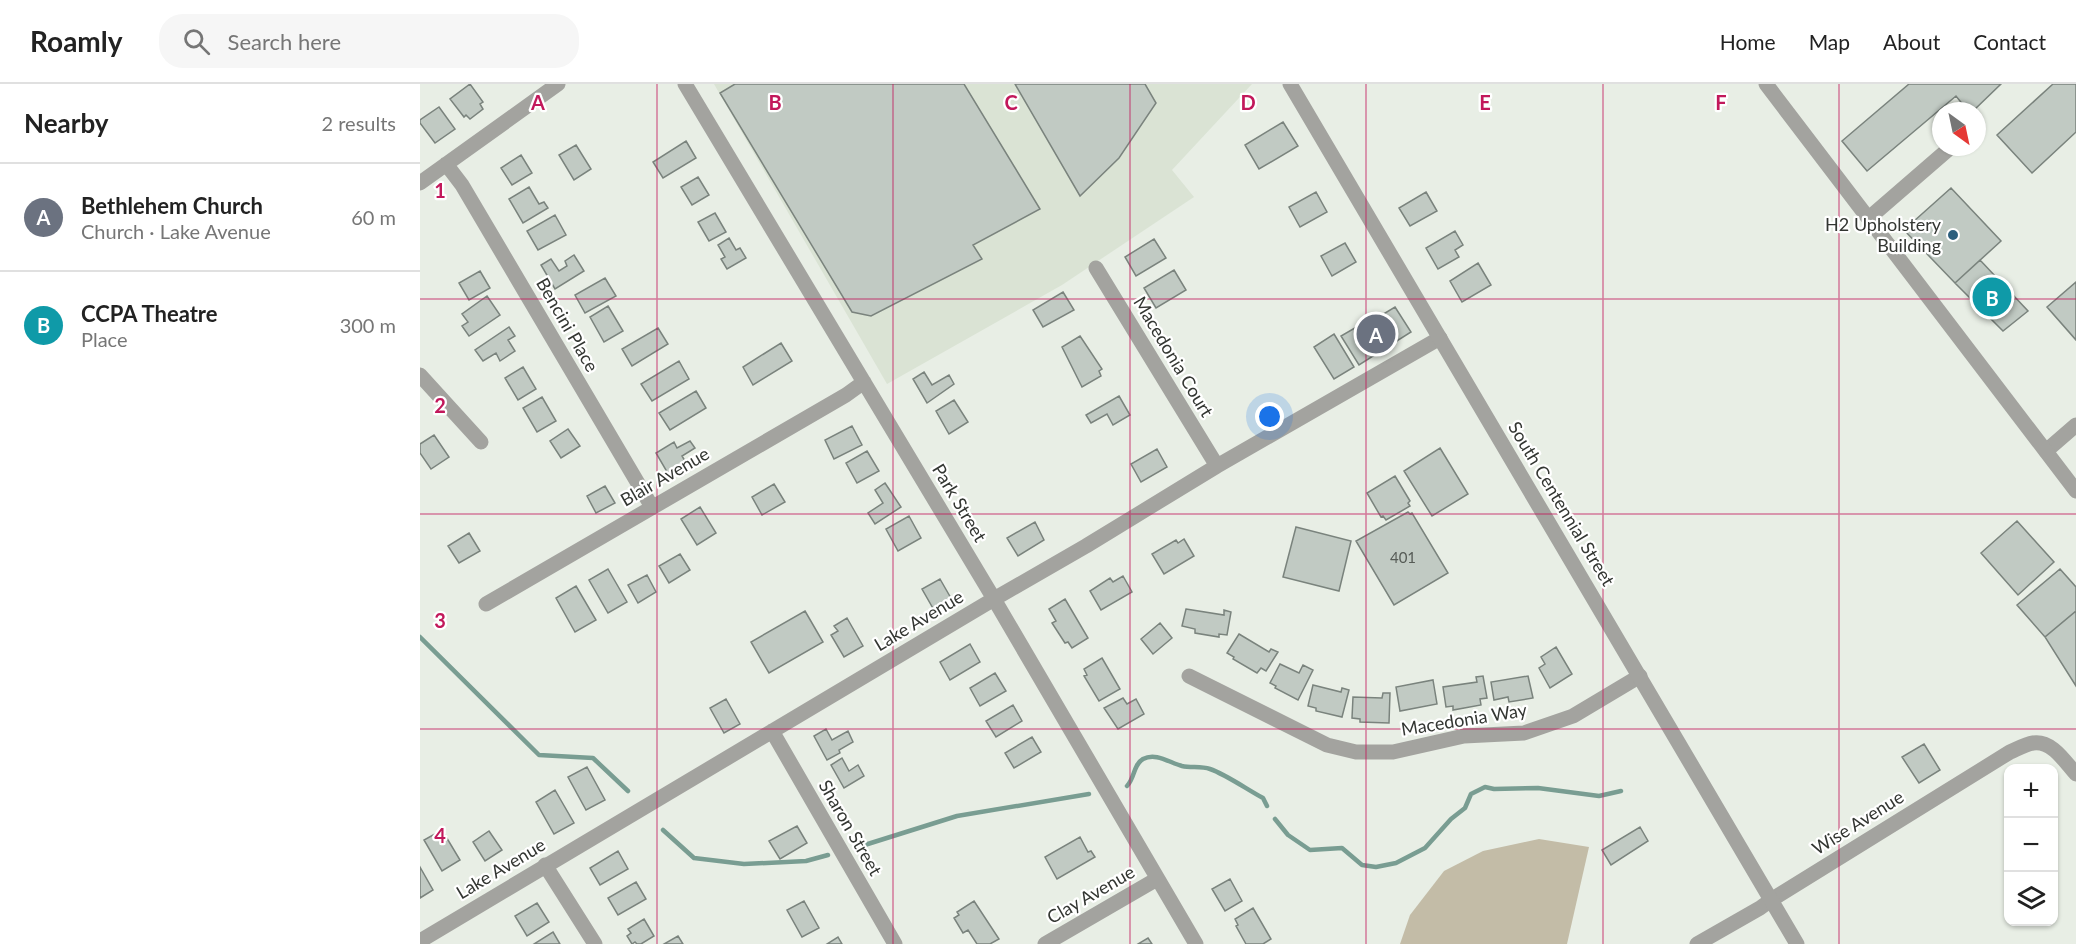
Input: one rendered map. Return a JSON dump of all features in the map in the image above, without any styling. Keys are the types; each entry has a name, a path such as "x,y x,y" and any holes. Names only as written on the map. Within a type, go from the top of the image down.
{"street":[{"path":"420,183 558,84"},
{"name":"Park Street","path":"685,84 1196,944"},
{"name":"South Centennial Street","path":"1290,84 1797,944"},
{"path":"1766,84 2076,491"},
{"path":"1869,218 1941,156"},
{"name":"Bencini Place","path":"446,164 462,184 652,507"},
{"name":"Macedonia Court","path":"1096,268 1217,466"},
{"name":"Lake Avenue","path":"420,941 1217,466 1440,338"},
{"path":"420,375 481,442"},
{"name":"Blair Avenue","path":"486,604 846,395 864,382"},
{"path":"2046,451 2076,425"},
{"name":"Macedonia Way","path":"1190,676 1328,744 1356,752 1393,752 1464,736 1524,733 1573,716 1640,676"},
{"name":"Sharon Street","path":"772,731 895,944"},
{"name":"Wise Avenue","path":"1697,944 1760,908 2010,752 2032,742 2043,742 2056,751 2076,774"},
{"path":"545,865 595,944"},
{"name":"Clay Avenue","path":"1045,944 1157,879"}],"shaded area":[{"path":"714,84 1252,84 1172,170 1194,197 1062,285 887,384"},
{"path":"1539,839 1589,847 1567,944 1400,944 1410,915 1444,871 1483,851"}],"building":[{"path":"470,84 483,102 480,104 483,109 470,119 466,115 464,117 450,99"},
{"path":"735,84 964,84 1040,209 973,245 982,259 871,316 852,312 720,93"},
{"path":"1015,84 1145,84 1156,103 1119,158 1080,196"},
{"path":"1909,84 2001,84 1982,102 1961,102 1956,96 1949,102 1932,102 1932,116 1867,171 1842,141"},
{"path":"2053,84 2076,84 2076,132 2032,173 1997,135"},
{"path":"439,107 455,129 435,143 420,120"},
{"path":"1283,122 1298,146 1259,169 1245,145"},
{"path":"686,141 696,158 663,178 653,162"},
{"path":"576,145 591,169 574,180 559,155"},
{"path":"521,155 532,173 512,185 501,168"},
{"path":"698,177 709,195 692,205 681,187"},
{"path":"529,187 539,204 544,202 548,208 523,223 509,199"},
{"name":"H2 Upholstery Building","path":"1951,188 2001,241 1955,283 1904,230"},
{"path":"1316,192 1327,212 1300,227 1289,207"},
{"path":"1426,192 1437,211 1410,226 1399,208"},
{"path":"715,213 726,232 709,241 698,222"},
{"path":"555,215 566,235 538,250 527,231"},
{"path":"1455,231 1463,245 1455,250 1459,257 1438,269 1426,248"},
{"path":"729,238 736,250 740,248 746,258 727,269 721,259 725,257 718,245"},
{"path":"1154,239 1166,258 1136,276 1125,257"},
{"path":"1345,243 1356,262 1332,276 1321,256"},
{"path":"574,255 584,271 555,289 541,265 551,259 559,271 567,266 565,261"},
{"path":"1980,260 2028,311 2003,331 1955,283"},
{"path":"1478,263 1491,285 1462,302 1450,281"},
{"path":"1174,270 1186,290 1156,308 1144,288"},
{"path":"480,271 490,288 469,300 459,283"},
{"path":"605,278 616,296 585,313 575,295"},
{"path":"2076,282 2076,340 2047,307"},
{"path":"1063,292 1074,310 1043,327 1033,310"},
{"path":"487,296 500,315 469,336 462,326 468,322 462,314"},
{"path":"608,306 623,331 604,342 590,317"},
{"path":"1395,307 1411,332 1359,365 1341,336 1360,325 1362,327"},
{"path":"509,327 515,336 508,340 515,351 500,361 496,353 483,361 475,350"},
{"path":"658,328 668,344 632,366 622,349"},
{"path":"1334,334 1354,367 1334,379 1314,347"},
{"path":"1080,336 1102,369 1099,371 1101,376 1082,387 1062,347"},
{"path":"781,343 792,361 753,385 743,367"},
{"path":"679,361 689,379 652,401 641,384"},
{"path":"523,367 536,389 518,400 505,378"},
{"path":"924,372 932,385 949,375 954,384 927,403 913,379"},
{"path":"696,391 706,408 670,430 659,413"},
{"path":"1119,396 1130,415 1113,425 1107,414 1091,423 1086,415"},
{"path":"542,397 556,421 537,432 523,408"},
{"path":"954,400 968,422 949,434 936,411"},
{"path":"852,426 862,445 834,459 825,440"},
{"path":"568,429 580,446 561,458 550,441"},
{"path":"434,435 449,457 431,469 420,453 420,444"},
{"path":"690,441 695,448 682,456 688,466 670,477 656,453 674,442 677,448"},
{"path":"1440,448 1468,494 1432,516 1404,471"},
{"path":"1157,449 1167,467 1141,482 1131,464"},
{"path":"867,451 879,471 857,483 846,463"},
{"path":"1395,476 1410,501 1408,503 1410,506 1386,520 1383,516 1381,517 1367,493"},
{"path":"885,483 901,507 875,524 868,513 883,503 875,490"},
{"path":"774,484 785,502 762,515 752,497"},
{"path":"605,486 615,503 596,513 587,496"},
{"path":"700,507 716,533 697,545 681,519"},
{"path":"1408,512 1412,513 1448,573 1394,605 1356,541"},
{"path":"909,516 921,538 898,551 886,529"},
{"path":"2017,521 2054,562 2018,595 1981,553"},
{"path":"1035,522 1044,540 1018,556 1007,538"},
{"path":"1296,527 1351,541 1339,591 1283,577"},
{"path":"469,533 480,551 459,563 448,546"},
{"path":"1184,539 1194,556 1164,574 1152,554 1176,540 1178,543"},
{"path":"680,554 690,570 669,583 659,566"},
{"path":"608,569 627,602 608,613 589,580"},
{"path":"2060,569 2076,587 2076,611 2045,637 2017,605"},
{"path":"647,575 656,592 638,603 628,585"},
{"path":"1123,576 1132,592 1101,610 1090,591 1110,578 1113,582"},
{"path":"940,579 952,600 934,610 922,589"},
{"path":"576,586 596,620 575,632 556,598"},
{"path":"1065,599 1088,638 1072,648 1068,642 1065,643 1052,623 1056,621 1049,609"},
{"path":"1186,609 1224,615 1224,610 1231,612 1227,635 1219,634 1219,637 1195,633 1195,629 1182,626"},
{"path":"805,611 823,642 769,673 751,642"},
{"path":"2076,611 2076,686 2045,637"},
{"path":"847,618 863,646 844,657 831,635 838,631 834,626"},
{"path":"1160,623 1172,638 1153,654 1141,639"},
{"path":"1239,634 1269,652 1271,649 1278,652 1266,671 1261,668 1257,673 1227,653"},
{"path":"970,644 980,662 950,680 940,662"},
{"path":"1556,647 1572,674 1550,688 1539,668 1545,664 1541,657"},
{"path":"1102,658 1120,689 1099,701 1084,676 1087,675 1084,669"},
{"path":"1280,664 1299,673 1303,665 1313,670 1298,700 1270,683"},
{"path":"995,673 1006,691 980,706 970,688"},
{"path":"1483,676 1487,698 1480,699 1481,705 1453,710 1453,706 1446,707 1443,687 1477,682 1476,677"},
{"path":"1528,676 1533,698 1509,702 1508,697 1494,700 1491,682"},
{"path":"1433,680 1437,704 1400,711 1396,687"},
{"path":"1313,685 1341,692 1342,688 1349,690 1342,717 1316,711 1316,708 1308,706"},
{"path":"1383,693 1390,693 1389,723 1360,722 1360,719 1352,718 1353,697 1382,698"},
{"path":"1123,698 1127,704 1136,699 1144,714 1118,729 1104,708"},
{"path":"726,699 740,724 724,733 710,708"},
{"path":"1013,705 1022,721 996,737 986,721"},
{"path":"826,729 832,740 848,731 853,742 827,760 814,736"},
{"path":"1032,737 1041,752 1014,768 1005,753"},
{"path":"1924,744 1940,770 1919,783 1902,757"},
{"path":"842,758 849,771 858,765 864,776 844,788 831,765"},
{"path":"587,767 605,800 586,810 568,777"},
{"path":"555,790 574,823 554,834 536,802"},
{"path":"797,826 807,843 780,859 769,841"},
{"path":"1640,827 1648,841 1611,865 1602,850"},
{"path":"442,830 460,860 442,871 424,840"},
{"path":"489,831 502,850 485,861 473,842"},
{"path":"1080,837 1088,852 1091,851 1095,857 1057,879 1045,857"},
{"path":"618,851 628,869 600,885 590,868"},
{"path":"420,867 433,890 420,898"},
{"path":"1230,879 1242,901 1225,911 1212,889"},
{"path":"636,882 646,899 618,915 608,898"},
{"path":"804,901 819,928 802,937 787,910"},
{"path":"974,901 999,939 990,944 977,944 968,930 963,933 954,918 959,915 957,912"},
{"path":"537,903 549,922 527,936 515,916"},
{"path":"1253,908 1271,939 1263,944 1246,944 1236,926 1238,925 1235,919"},
{"path":"644,919 654,936 641,944 635,942 632,944 627,936 631,933 628,929"},
{"path":"553,932 560,944 534,944"},
{"path":"678,936 683,944 664,944"},
{"path":"838,937 842,944 827,944"},
{"path":"1148,938 1152,944 1138,944"}],"waterway":[{"path":"420,637 539,755 593,758 628,791"},
{"path":"1127,786 1143,759 1158,757 1182,766 1216,771 1263,798 1267,806"},
{"path":"1275,819 1288,835 1310,850 1342,848 1362,865 1376,867 1396,863 1425,848 1451,819 1465,808 1471,794 1485,787 1494,789 1538,788 1599,796 1621,791"},
{"path":"855,848 957,816 1089,794"},
{"path":"663,830 694,858 744,864 806,861 828,855"}],"place":[{"name":"H2 Upholstery Building","path":"1953,235"},
{"name":"CCPA Theatre","path":"1992,297"},
{"name":"Bethlehem Church","path":"1376,334"}]}
